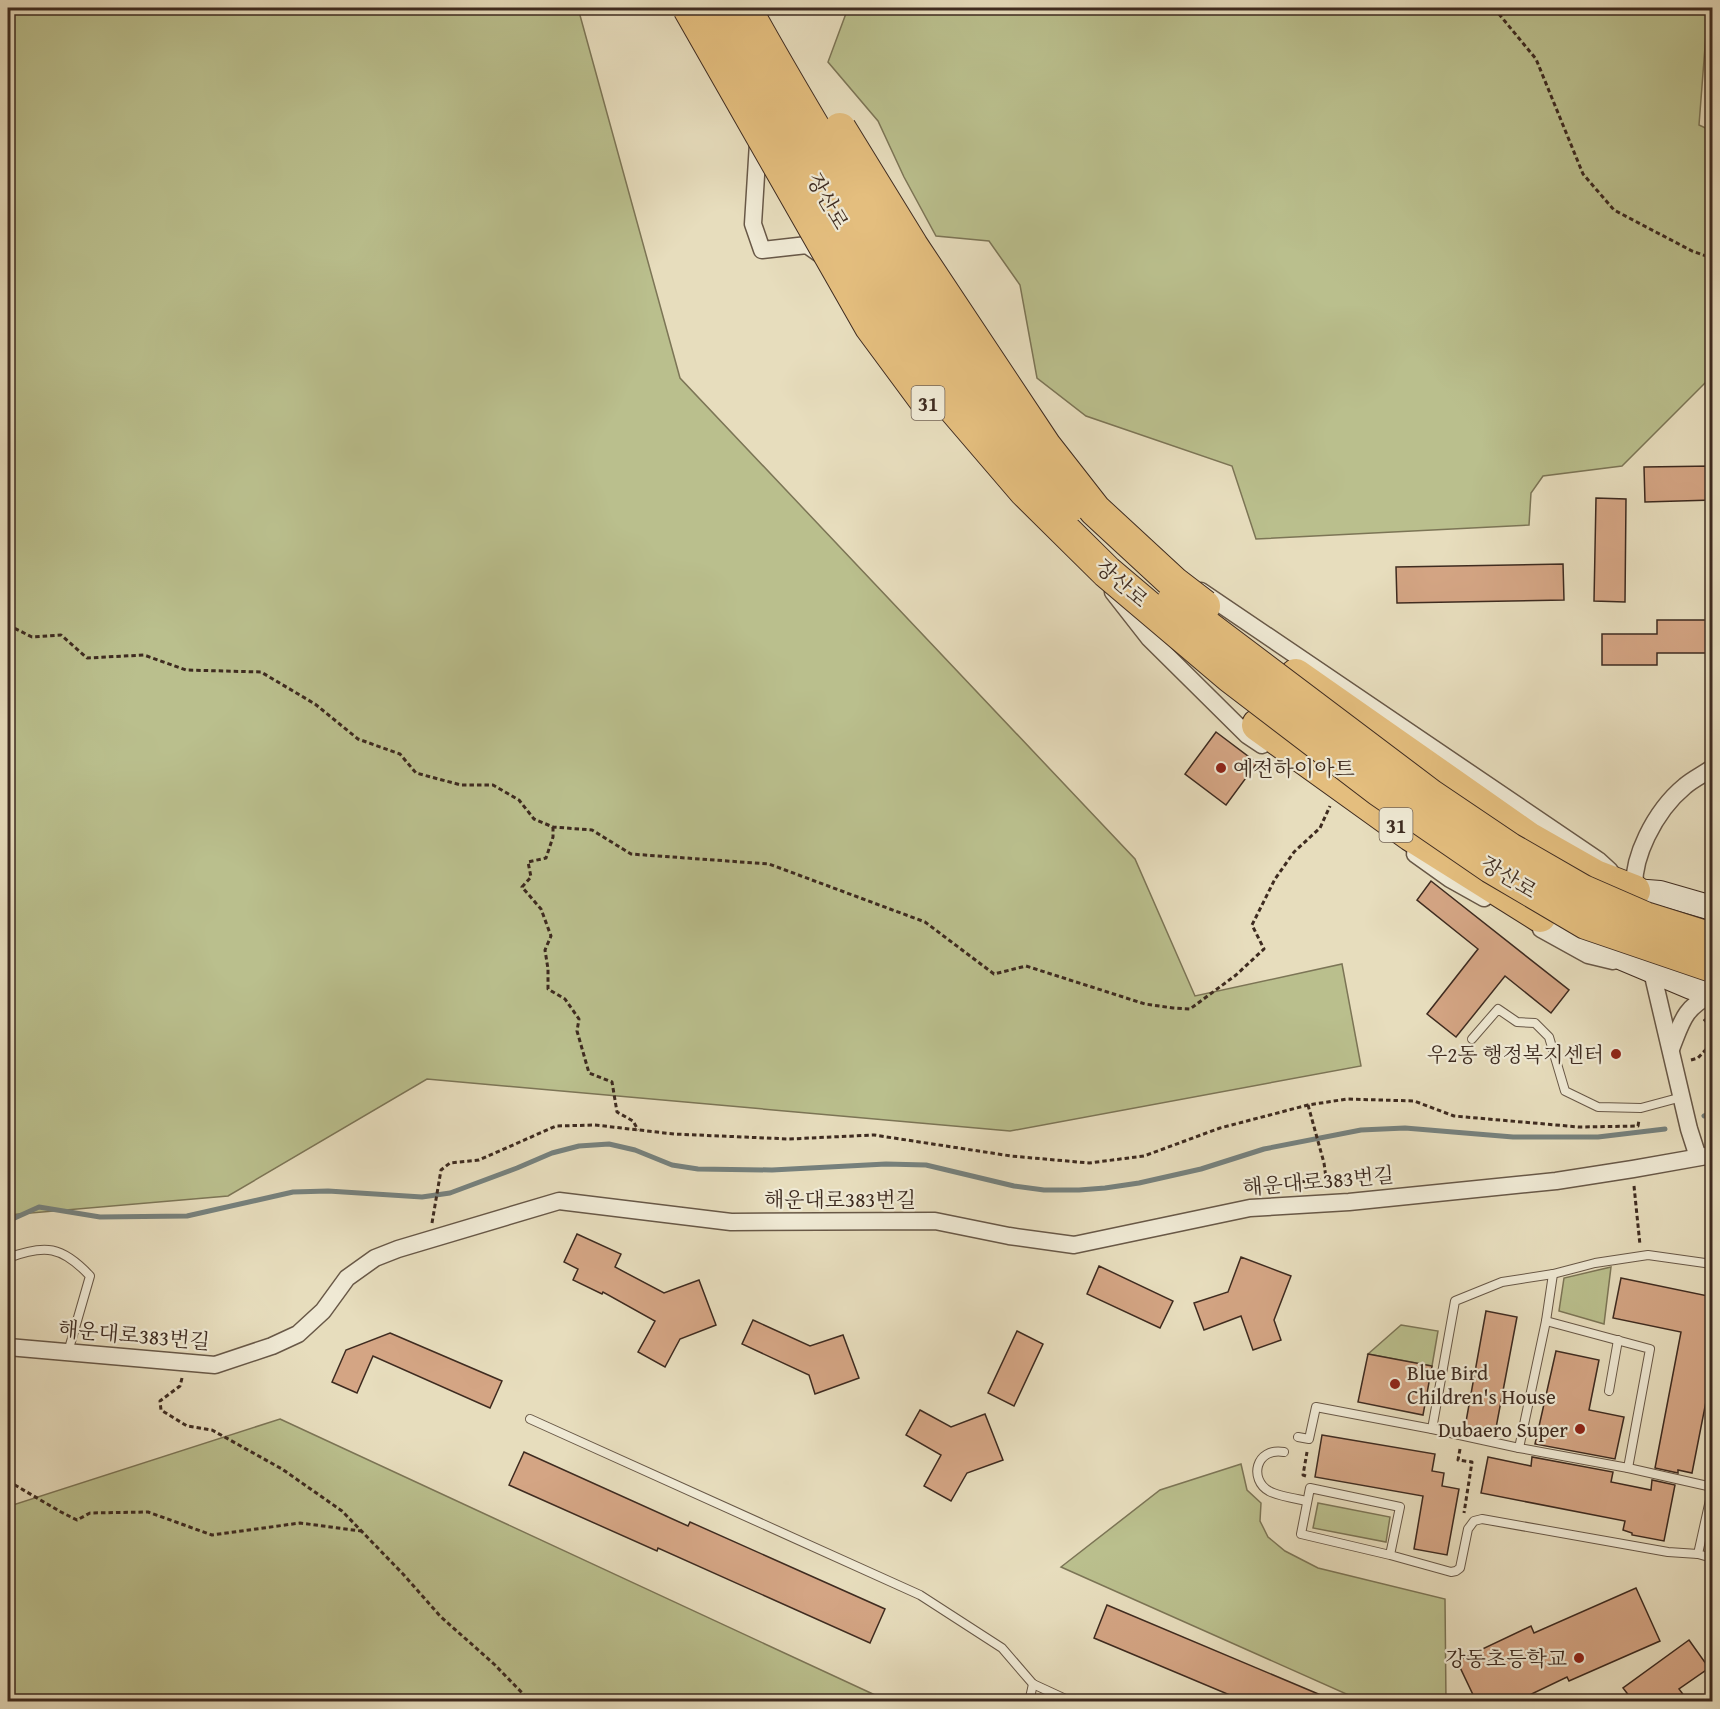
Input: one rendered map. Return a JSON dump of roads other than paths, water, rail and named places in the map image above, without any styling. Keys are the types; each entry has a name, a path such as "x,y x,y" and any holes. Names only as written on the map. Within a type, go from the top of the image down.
{"highway":[{"name":"31","path":"689,8 871,327 954,438 1084,574 1258,725 1411,835 1540,916"},
{"name":"장산로","path":"716,8 890,309 953,407 1025,491 1107,572 1231,677 1379,790 1491,867 1586,922 1713,966"},
{"name":"장산로","path":"745,8 917,300 953,356 991,412 1041,476 1102,538 1161,592 1430,795 1510,849 1593,895 1645,918 1713,939"},
{"path":"767,8 912,246 1052,455 1095,510 1174,583 1296,675 1530,839 1595,876 1634,891"}],"main road":[{"path":"1634,891 1660,893 1707,905"},
{"name":"31","path":"1540,916 1615,955 1691,987 1713,992"}],"street":[{"path":"706,8 758,143 753,224 762,249 807,245 854,276 904,355 962,435 1075,544 1149,638 1247,735 1450,879 1588,955 1652,970"},
{"path":"757,8 833,138 1000,401 1095,522 1195,587 1598,860 1634,891"},
{"path":"1075,544 1095,522"},
{"path":"1706,1156 1689,1129 1652,970 1639,928 1634,891 1636,861 1657,817 1685,786 1713,768"},
{"path":"1673,1056 1682,1020 1697,1002 1713,992"},
{"name":"해운대로383번길","path":"8,1347 216,1365 272,1346 298,1334 323,1311 346,1278 375,1258 398,1249 559,1202 731,1222 935,1221 1009,1236 1074,1245 1250,1208 1362,1200 1556,1180 1706,1156"}],"lane":[{"path":"1472,1039 1498,1009 1517,1022 1535,1023 1550,1037 1565,1091 1598,1107 1641,1108 1682,1097"},
{"path":"8,1258 29,1250 51,1249 78,1264 90,1276 68,1353"},
{"path":"1432,1429 1455,1301 1502,1282 1641,1256 1713,1264"},
{"path":"1519,1448 1546,1321 1552,1274"},
{"path":"1546,1321 1650,1349 1628,1468"},
{"path":"1609,1390 1618,1340"},
{"path":"1299,1437 1310,1439 1316,1407 1628,1468 1713,1489 1698,1554"},
{"path":"530,1419 920,1595 1002,1648 1033,1684 1072,1701"},
{"path":"1284,1452 1266,1453 1259,1460 1258,1473 1261,1482 1269,1491 1307,1501"},
{"path":"1390,1555 1400,1507 1310,1488 1301,1534 1451,1572 1460,1568 1468,1529 1474,1521 1482,1520 1713,1558"},
{"path":"1029,1701 1033,1684"}],"waterway":[{"path":"1704,1116 1712,1112"},
{"path":"8,1221 39,1207 100,1217 187,1216 293,1192 328,1191 422,1197 450,1193 552,1153 579,1146 609,1144 635,1150 672,1165 698,1169 772,1170 886,1164 926,1165 1014,1186 1044,1190 1079,1190 1139,1183 1201,1169 1264,1149 1361,1130 1405,1128 1513,1137 1598,1137 1665,1129"}],"place":[{"name":"예전하이아트","path":"1221,768"},
{"name":"우2동 행정복지센터","path":"1616,1054"},
{"name":"Blue Bird Children's House","path":"1395,1384"},
{"name":"Dubaero Super","path":"1580,1429"},
{"name":"강동초등학교","path":"1579,1658"}]}
